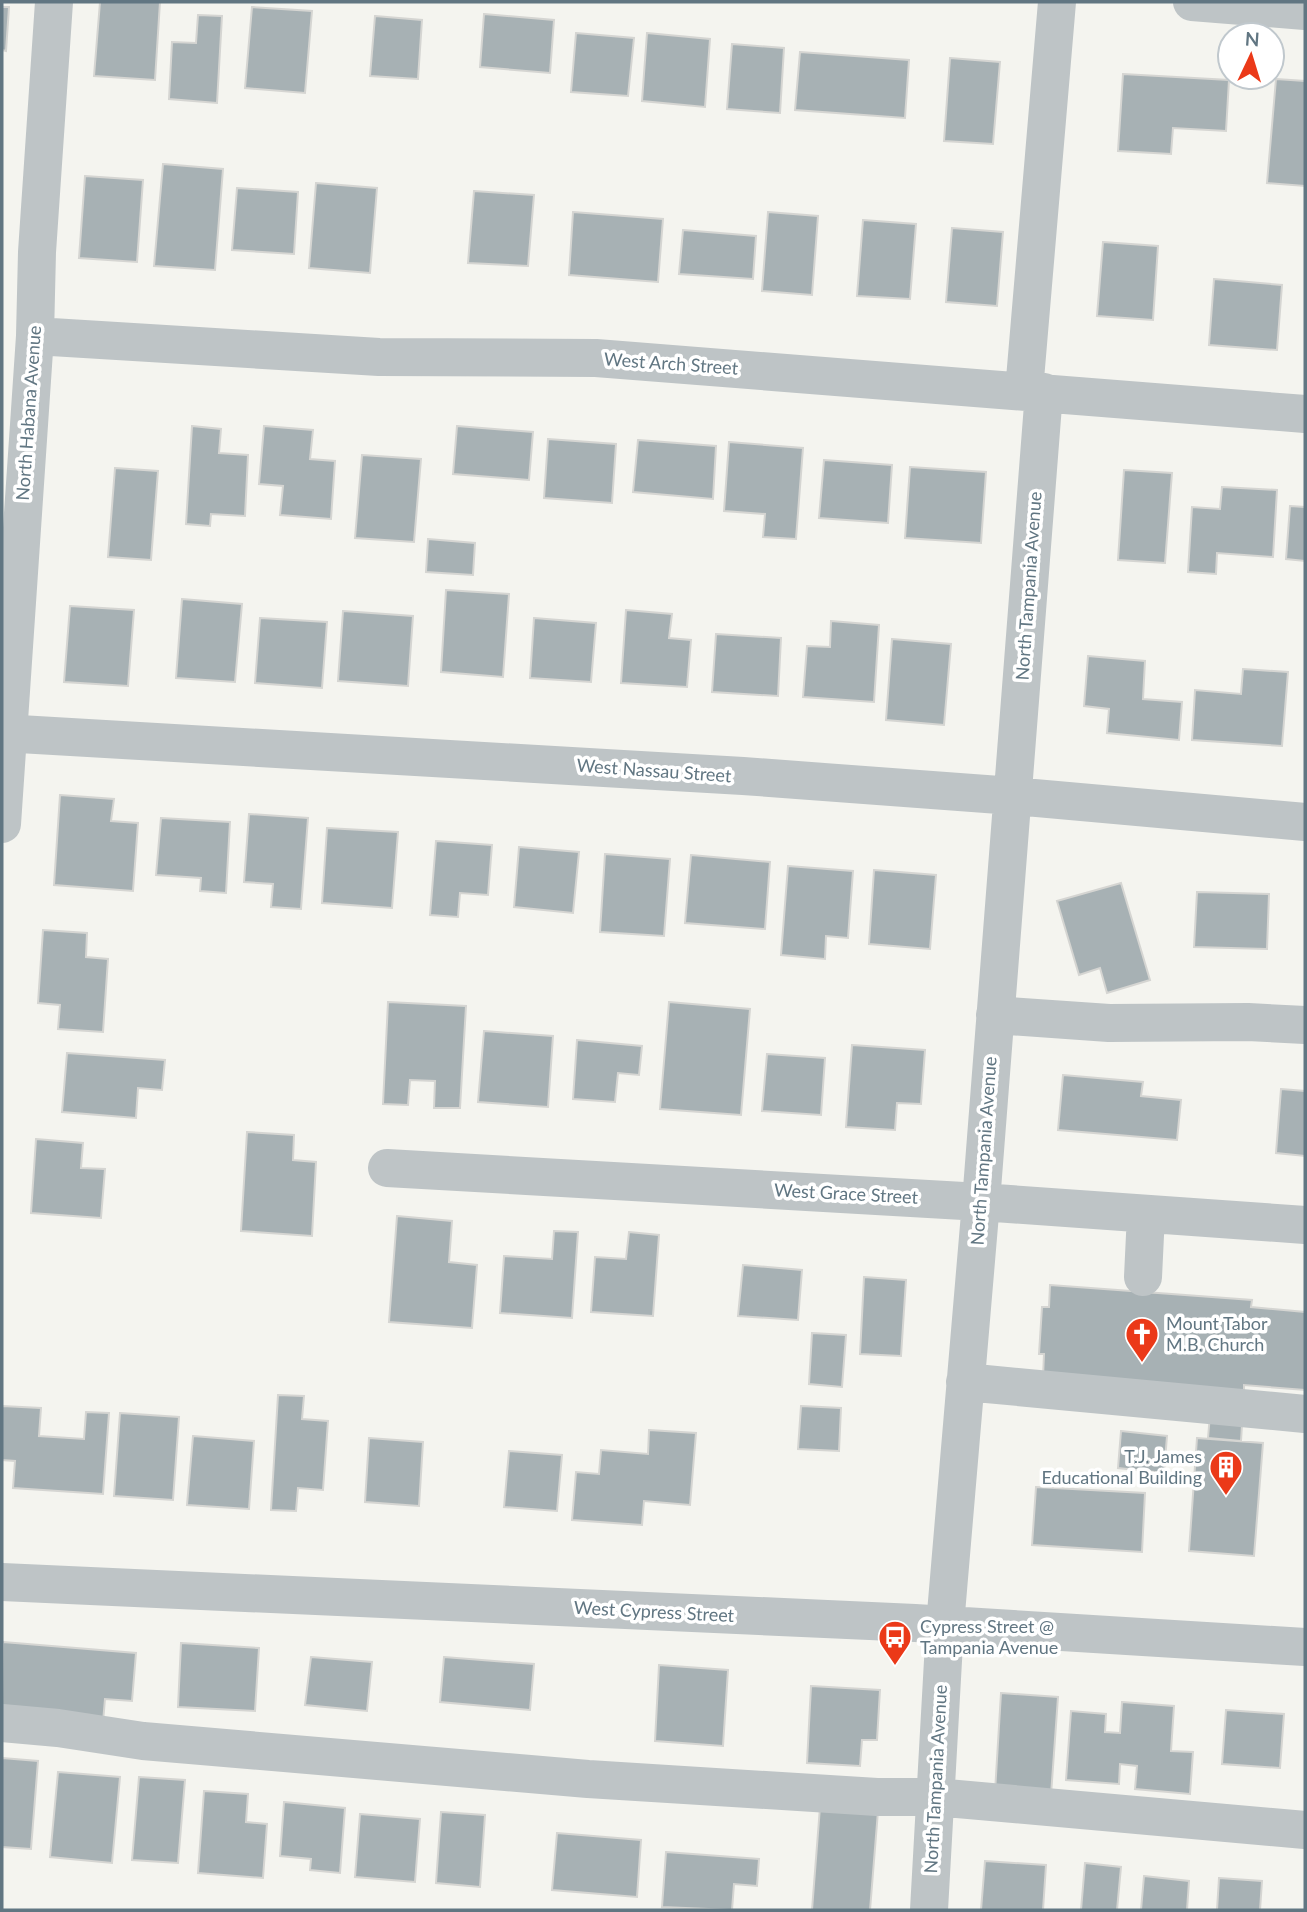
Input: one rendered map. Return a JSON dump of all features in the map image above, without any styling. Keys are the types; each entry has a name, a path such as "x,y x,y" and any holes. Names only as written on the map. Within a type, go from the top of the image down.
{"street":[{"name":"North Habana Avenue","path":"2,824 23,358 37,251 54,2"},
{"name":"North Tampania Avenue","path":"929,1910 945,1625 1013,796 1056,2"},
{"path":"1192,2 1305,11"},
{"name":"West Arch Street","path":"23,358 596,358 1305,414"},
{"name":"West Nassau Street","path":"5,733 423,759 565,765 1013,796 1305,822"},
{"path":"995,1015 1109,1023 1248,1022 1305,1025"},
{"name":"West Grace Street","path":"387,1168 981,1202 1305,1224"},
{"path":"1143,1277 1146,1214"},
{"path":"965,1382 1305,1415"},
{"name":"West Cypress Street","path":"2,1582 945,1625 1305,1647"},
{"path":"2,1723 58,1728 143,1741 588,1779 877,1797 935,1797 1305,1829"}],"building":[{"path":"100,2 160,2 155,80 94,76"},
{"path":"2,7 9,7 6,51 2,50"},
{"path":"252,7 312,11 305,93 245,88"},
{"path":"484,14 554,20 550,73 480,67"},
{"path":"198,15 222,16 217,103 169,99 172,42 196,43"},
{"path":"375,16 422,20 418,79 370,76"},
{"path":"576,33 634,38 628,96 571,92"},
{"path":"647,33 710,39 705,107 642,101"},
{"path":"732,44 784,48 780,113 727,109"},
{"path":"800,52 909,60 905,118 795,110"},
{"path":"950,58 1000,62 993,144 944,141"},
{"path":"1123,74 1216,79 1216,91 1228,91 1226,131 1173,128 1171,154 1118,151"},
{"path":"1286,80 1305,81 1305,186 1267,183 1275,91 1286,91"},
{"path":"163,164 223,169 215,270 154,266"},
{"path":"85,176 143,180 137,262 79,258"},
{"path":"316,183 377,188 370,273 309,268"},
{"path":"237,188 298,192 294,254 232,250"},
{"path":"474,191 534,195 528,266 468,263"},
{"path":"573,212 663,219 658,282 569,275"},
{"path":"768,212 818,216 812,295 762,291"},
{"path":"863,220 916,224 910,299 857,296"},
{"path":"952,228 1003,232 997,306 946,302"},
{"path":"683,230 756,236 753,279 679,274"},
{"path":"1103,242 1158,246 1153,320 1097,316"},
{"path":"1214,279 1282,285 1277,350 1209,345"},
{"path":"192,426 221,429 219,453 248,455 245,516 211,514 210,526 186,524"},
{"path":"264,426 313,430 310,459 335,461 331,519 280,515 283,486 259,484"},
{"path":"457,426 533,432 529,480 453,474"},
{"path":"548,439 616,444 612,503 544,498"},
{"path":"638,440 716,446 713,499 633,492"},
{"path":"729,442 803,448 796,539 763,537 765,514 724,511"},
{"path":"362,455 421,459 414,542 355,538"},
{"path":"824,460 892,465 888,523 819,518"},
{"path":"910,467 986,472 981,543 905,538"},
{"path":"115,468 158,471 151,560 108,557"},
{"path":"1124,470 1172,473 1165,563 1118,560"},
{"path":"1222,487 1277,490 1273,557 1217,553 1216,574 1188,572 1192,507 1220,509"},
{"path":"1290,506 1305,507 1305,561 1286,559"},
{"path":"428,539 475,543 473,575 426,572"},
{"path":"446,590 509,594 503,677 441,672"},
{"path":"182,599 242,604 235,682 176,678"},
{"path":"70,606 134,610 128,686 64,682"},
{"path":"626,610 672,614 669,638 691,640 687,687 621,683"},
{"path":"343,611 413,616 408,686 338,681"},
{"path":"260,618 327,622 322,688 255,683"},
{"path":"534,618 596,623 591,682 530,678"},
{"path":"831,621 879,625 874,702 803,697 807,646 830,647"},
{"path":"716,634 781,638 778,696 712,692"},
{"path":"892,639 951,644 944,725 886,720"},
{"path":"1088,656 1145,661 1143,699 1182,702 1179,740 1107,733 1109,709 1084,706"},
{"path":"1243,669 1288,672 1282,746 1192,740 1195,690 1241,694"},
{"path":"60,795 114,799 111,821 138,823 133,891 54,885"},
{"path":"249,814 308,818 301,909 271,907 273,884 244,882"},
{"path":"161,818 230,822 226,893 200,891 201,878 156,875"},
{"path":"327,828 398,832 392,908 322,903"},
{"path":"436,841 492,845 488,895 460,893 458,917 430,915"},
{"path":"519,847 579,852 573,913 514,907"},
{"path":"605,854 670,859 664,936 600,932"},
{"path":"691,855 770,862 765,929 685,923"},
{"path":"788,866 853,871 848,938 826,936 825,959 781,955"},
{"path":"874,870 936,875 930,949 869,944"},
{"path":"1121,883 1150,980 1107,993 1100,968 1079,975 1057,901"},
{"path":"1197,892 1269,894 1267,949 1194,947"},
{"path":"43,930 87,933 86,957 108,959 103,1032 58,1029 60,1005 38,1003"},
{"path":"388,1002 466,1006 460,1108 434,1108 435,1081 410,1080 408,1105 383,1104"},
{"path":"669,1002 750,1009 741,1115 660,1109"},
{"path":"484,1031 553,1036 548,1107 478,1102"},
{"path":"577,1040 642,1046 639,1075 618,1073 615,1102 573,1099"},
{"path":"852,1045 925,1050 921,1104 897,1103 895,1130 846,1127"},
{"path":"67,1053 165,1060 162,1090 138,1088 136,1118 62,1112"},
{"path":"767,1054 825,1058 821,1115 762,1111"},
{"path":"1063,1075 1143,1082 1141,1096 1181,1100 1177,1140 1058,1130"},
{"path":"1281,1089 1305,1091 1305,1156 1276,1153"},
{"path":"247,1132 294,1135 293,1160 316,1162 312,1236 241,1231"},
{"path":"36,1139 83,1143 81,1168 105,1169 101,1218 31,1213"},
{"path":"397,1216 452,1221 449,1262 477,1265 472,1328 389,1322"},
{"path":"554,1231 578,1232 572,1318 500,1313 504,1256 552,1259"},
{"path":"629,1232 659,1235 653,1316 591,1312 595,1257 626,1259"},
{"path":"743,1265 802,1270 798,1320 738,1316"},
{"path":"864,1277 906,1280 901,1356 860,1354"},
{"path":"1050,1285 1252,1300 1251,1307 1305,1312 1305,1390 1244,1385 1244,1393 1043,1377 1044,1354 1039,1354 1042,1307 1049,1307"},
{"path":"812,1333 846,1335 842,1387 809,1384"},
{"path":"1212,1391 1244,1393 1241,1441 1208,1438"},
{"path":"278,1395 304,1396 302,1419 328,1421 323,1490 298,1488 296,1511 271,1510"},
{"path":"2,1406 41,1408 39,1436 84,1439 86,1412 109,1413 103,1494 13,1488 15,1461 2,1460"},
{"path":"801,1406 841,1408 839,1451 798,1449"},
{"path":"120,1413 179,1417 173,1500 114,1496"},
{"path":"649,1430 696,1433 690,1505 644,1501 642,1525 572,1520 576,1472 599,1474 601,1450 648,1454"},
{"path":"1121,1431 1167,1436 1164,1473 1118,1468"},
{"path":"193,1436 254,1441 249,1509 187,1505"},
{"path":"369,1438 423,1442 419,1506 365,1502"},
{"name":"T.J. James Educational Building","path":"1197,1438 1263,1443 1254,1556 1189,1551"},
{"path":"509,1451 562,1455 557,1511 504,1507"},
{"path":"1036,1487 1145,1493 1142,1552 1032,1545"},
{"path":"3,1642 136,1653 132,1701 105,1699 103,1722 2,1714"},
{"path":"181,1643 259,1648 255,1711 178,1707"},
{"path":"311,1657 372,1662 367,1711 305,1705"},
{"path":"444,1657 534,1664 530,1710 440,1702"},
{"path":"659,1665 728,1670 723,1746 655,1741"},
{"path":"811,1686 880,1690 877,1740 862,1740 860,1766 807,1763"},
{"path":"1001,1693 1058,1697 1051,1795 995,1792"},
{"path":"1122,1702 1174,1706 1171,1751 1193,1752 1190,1794 1135,1789 1137,1766 1120,1764 1119,1784 1066,1780 1071,1711 1106,1714 1105,1732 1120,1733"},
{"path":"1226,1710 1284,1714 1280,1768 1222,1764"},
{"path":"2,1758 38,1761 31,1849 2,1847"},
{"path":"58,1772 120,1777 112,1863 50,1857"},
{"path":"139,1777 185,1780 178,1863 132,1860"},
{"path":"204,1791 248,1794 246,1822 267,1824 263,1878 198,1873"},
{"path":"284,1802 345,1808 340,1873 310,1870 311,1859 280,1856"},
{"path":"820,1807 878,1811 870,1910 812,1910"},
{"path":"441,1812 485,1815 480,1887 436,1883"},
{"path":"360,1814 420,1819 415,1882 355,1877"},
{"path":"557,1833 641,1840 637,1897 552,1890"},
{"path":"666,1852 759,1859 757,1886 734,1884 732,1910 662,1907"},
{"path":"985,1861 1046,1865 1043,1910 981,1910"},
{"path":"1085,1863 1121,1867 1117,1910 1081,1910"},
{"path":"1144,1876 1189,1881 1187,1910 1141,1910"},
{"path":"1219,1878 1262,1881 1260,1910 1217,1910"}],"place":[{"name":"Mount Tabor M.B. Church","path":"1142,1364"},
{"name":"T.J. James Educational Building","path":"1226,1497"},
{"name":"Cypress Street @ Tampania Avenue","path":"895,1667"}]}
